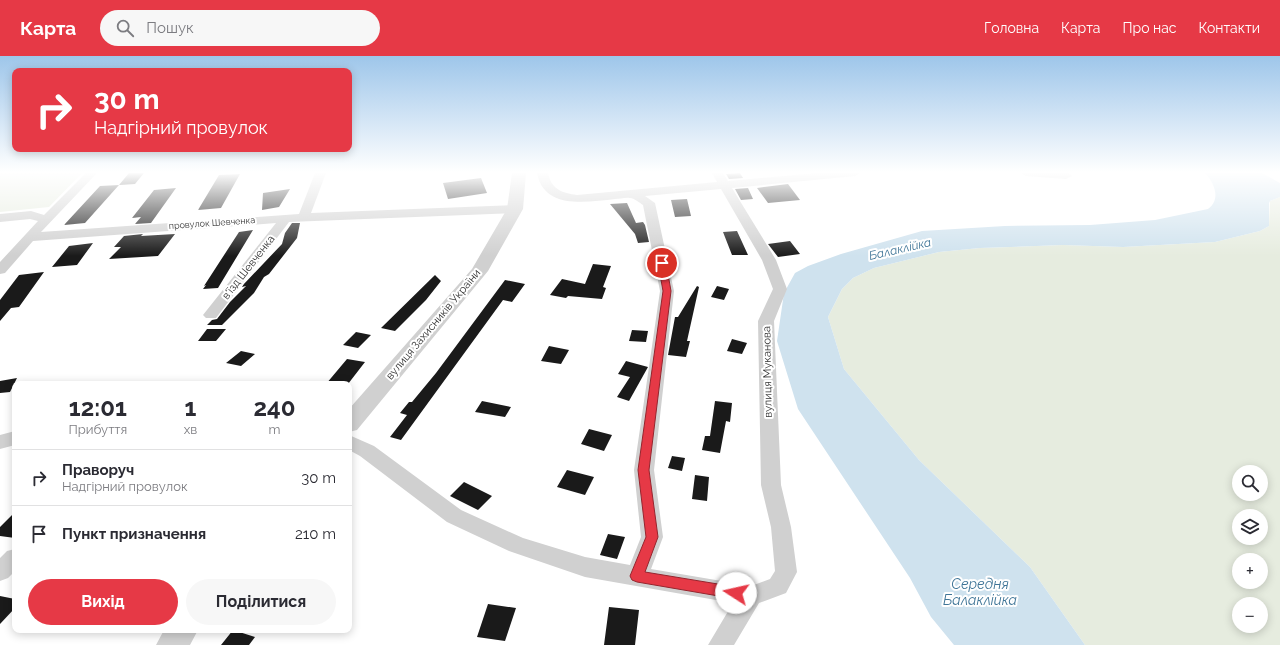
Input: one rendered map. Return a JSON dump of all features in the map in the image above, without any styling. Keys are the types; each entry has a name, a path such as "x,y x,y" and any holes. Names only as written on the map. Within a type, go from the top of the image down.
{"street":[{"path":"0,270 29,237 66,200"},
{"path":"304,217 309,200"},
{"name":"вулиця Захисників України","path":"352,420 479,271 515,209 516,200"},
{"path":"637,576 652,537 644,470 667,291 657,236 649,203 644,200"},
{"name":"вулиця Муканова","path":"733,200 769,260 780,289 766,322 771,485 781,527 786,572 778,586 751,596"},
{"name":"провулок Шевченка","path":"29,237 304,217 515,209"},
{"path":"0,218 31,215 47,220"},
{"name":"в'їзд Шевченка","path":"211,315 285,219"},
{"path":"0,442 12,439"},
{"path":"352,444 367,451 454,516 517,545 585,567 751,596 720,645"},
{"path":"0,572 12,561"},
{"path":"171,645 181,633"}],"shaded area":[{"path":"0,200 55,200 49,207 0,212"},
{"path":"1280,200 1280,645 1085,645 1030,567 919,460 844,369 828,317 842,289 853,278 874,268 939,252 980,248 1063,245 1123,247 1215,242 1260,231 1269,226 1270,201"}],"water":[{"name":"Середня Балаклійка","path":"1271,200 1269,203 1269,226 1260,231 1215,242 1123,247 1063,245 980,248 939,252 874,268 853,278 842,289 828,317 844,369 919,460 1030,567 1085,645 954,645 931,617 910,578 798,409 777,341 784,293 795,273 808,266 841,254 922,231 1005,226 1090,225 1155,220 1208,209 1214,201"}],"building":[{"path":"87,200 105,200 85,223 64,225"},
{"path":"146,200 167,200 151,223 135,224 141,217 132,218"},
{"path":"204,200 225,200 221,208 198,210"},
{"path":"263,200 283,200 279,207 262,210"},
{"path":"671,200 687,200 691,216 675,217"},
{"path":"766,200 795,200 768,203"},
{"path":"627,203 636,223 643,222 645,225 649,242 638,243 635,234 610,204"},
{"path":"292,223 300,223 297,238 269,274 264,277 254,293 222,325 207,325 212,320 217,319 230,302 246,286 242,287 243,285 282,244 285,233"},
{"path":"253,230 218,288 203,289 239,232"},
{"path":"737,231 748,255 732,255 723,232"},
{"path":"143,234 141,236 175,234 158,256 109,259 121,247 114,247 124,236"},
{"path":"790,241 800,254 778,257 768,244"},
{"path":"93,243 77,265 52,267 69,246"},
{"path":"593,264 611,266 603,287 606,288 602,299 568,296 566,298 550,295 562,279 585,284"},
{"path":"44,272 19,307 11,308 0,321 0,300 19,275"},
{"path":"435,275 441,281 426,300 395,331 381,328"},
{"path":"505,280 525,284 512,302 503,300 401,440 390,437 407,415 400,413 409,402 412,402 436,373"},
{"path":"697,286 699,287 687,341 690,341 686,357 668,355 675,317 678,317"},
{"path":"717,286 729,289 724,300 711,297"},
{"path":"207,329 226,329 216,341 198,341"},
{"path":"632,330 648,331 646,342 629,341"},
{"path":"356,332 371,335 358,348 343,345"},
{"path":"732,339 747,343 742,354 727,351"},
{"path":"549,346 569,350 561,364 541,361"},
{"path":"241,351 255,354 241,366 226,363"},
{"path":"347,359 365,362 350,381 329,381"},
{"path":"626,361 648,367 629,401 617,397 630,377 618,374"},
{"path":"17,378 16,381 12,381 12,388 10,392 0,393 0,381"},
{"path":"482,401 511,407 505,417 475,412"},
{"path":"715,401 732,403 730,422 726,421 720,453 702,450 705,436 710,436"},
{"path":"589,429 612,435 604,451 581,444"},
{"path":"672,456 685,458 682,471 668,468"},
{"path":"567,470 594,477 585,495 557,487"},
{"path":"695,475 709,477 707,501 692,499"},
{"path":"464,482 492,496 478,510 450,496"},
{"path":"12,515 12,538 0,536 0,527"},
{"path":"608,534 625,537 617,559 600,555"},
{"path":"0,596 12,598 12,611 0,624"},
{"path":"488,604 516,608 505,641 477,637"},
{"path":"609,607 639,610 635,645 604,645"},
{"path":"231,633 242,633 255,637 249,645 221,645"}],"route":[{"path":"662,263 667,291 644,470 652,537 637,576 736,593"}],"water label":[{"name":"Балаклійка","path":"900,249"}]}
